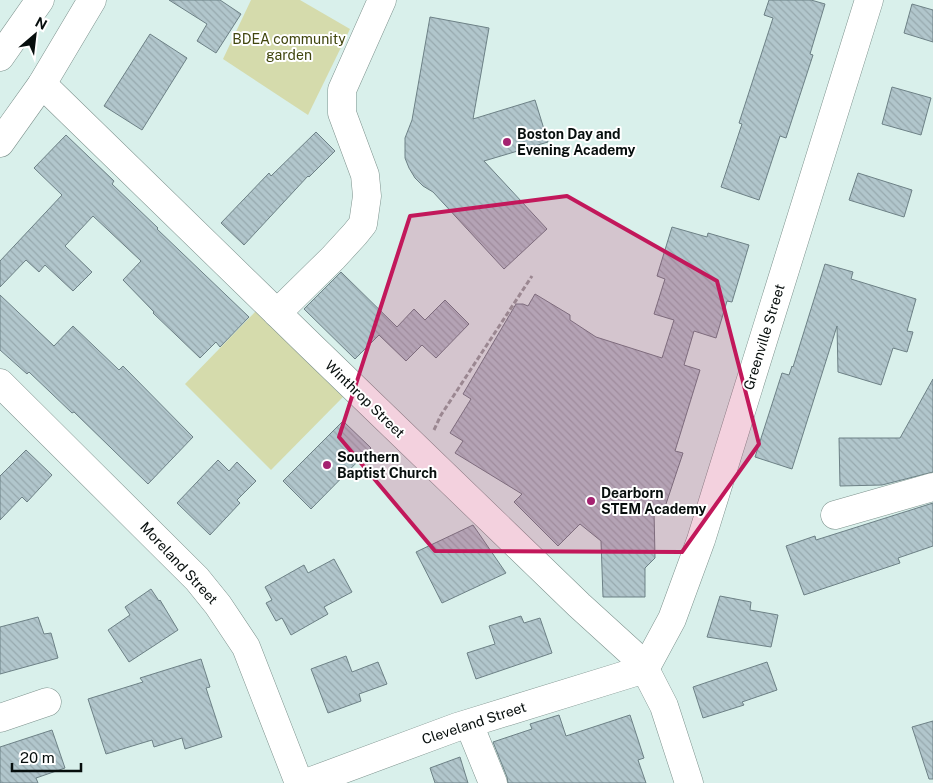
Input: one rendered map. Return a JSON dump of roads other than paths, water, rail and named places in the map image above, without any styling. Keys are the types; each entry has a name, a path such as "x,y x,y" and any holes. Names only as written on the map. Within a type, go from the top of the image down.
{"street":[{"path":"0,57 40,0"},
{"path":"0,143 42,84 92,0"},
{"path":"276,313 333,258 363,224 367,196 365,175 342,113 342,90 382,0"},
{"name":"Greenville Street","path":"644,670 672,619 701,540 869,0"},
{"name":"Winthrop Street","path":"42,84 276,313 579,605 635,656 664,706 689,783"},
{"name":"Moreland Street","path":"0,383 197,578 218,605 246,647 299,783"},
{"path":"835,515 933,487"},
{"name":"Cleveland Street","path":"306,783 469,724 644,670"},
{"path":"0,718 47,702"},
{"path":"469,724 493,783"}],"place":[{"name":"Boston Day and Evening Academy","path":"507,142"},
{"name":"Southern Baptist Church","path":"327,465"},
{"name":"Dearborn STEM Academy","path":"591,501"}],"park label":[{"name":"BDEA community garden","path":"289,48"}]}
